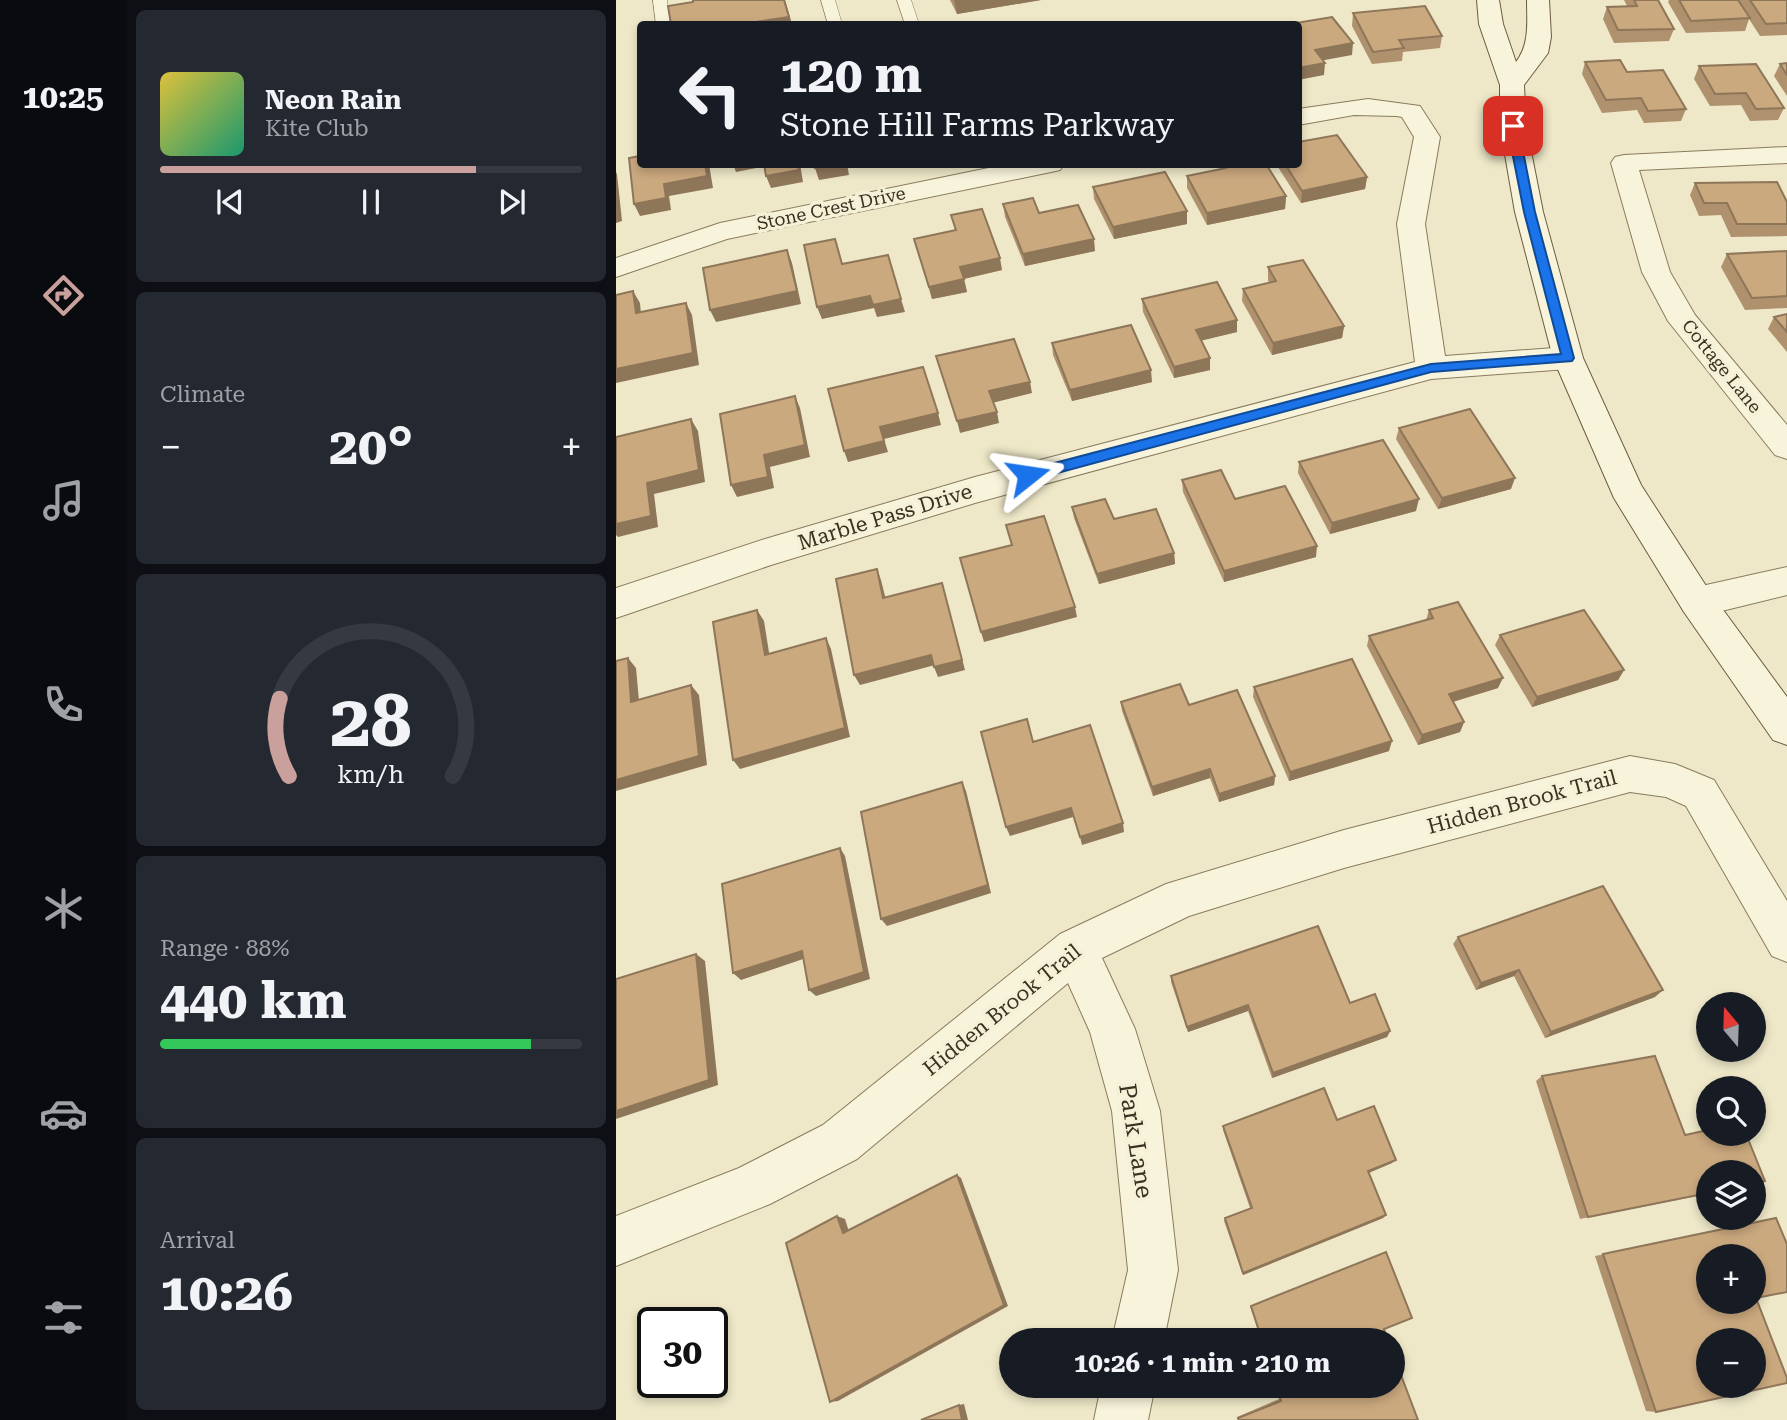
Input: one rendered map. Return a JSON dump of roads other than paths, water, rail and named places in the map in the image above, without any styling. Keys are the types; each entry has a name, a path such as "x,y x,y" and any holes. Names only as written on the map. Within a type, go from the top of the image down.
{"street":[{"path":"1488,0 1492,24 1512,85 1513,126 1529,212 1568,358 1626,489 1697,602 1787,728"},
{"path":"1512,85 1536,53 1539,37 1538,0"},
{"path":"1302,116 1354,106 1390,106 1411,111 1427,137 1411,224 1431,368"},
{"name":"Cottage Lane","path":"1787,155 1624,163 1656,272 1684,321 1787,447"},
{"name":"Stone Crest Drive","path":"616,268 720,232 1031,168"},
{"name":"Marble Pass Drive","path":"616,603 765,553 975,490 1431,368 1568,358"},
{"path":"1697,602 1787,581"},
{"name":"Hidden Brook Trail","path":"616,1241 752,1187 840,1142 1075,949 1181,898 1332,852 1630,774 1658,776 1681,782 1700,793 1787,941"},
{"name":"Park Lane","path":"1075,949 1112,1029 1136,1111 1153,1270 1141,1328"},
{"path":"1121,1420 1126,1398"}],"lane":[{"path":"660,0 663,21"},
{"path":"828,0 834,21"},
{"path":"904,0 911,21"}]}
